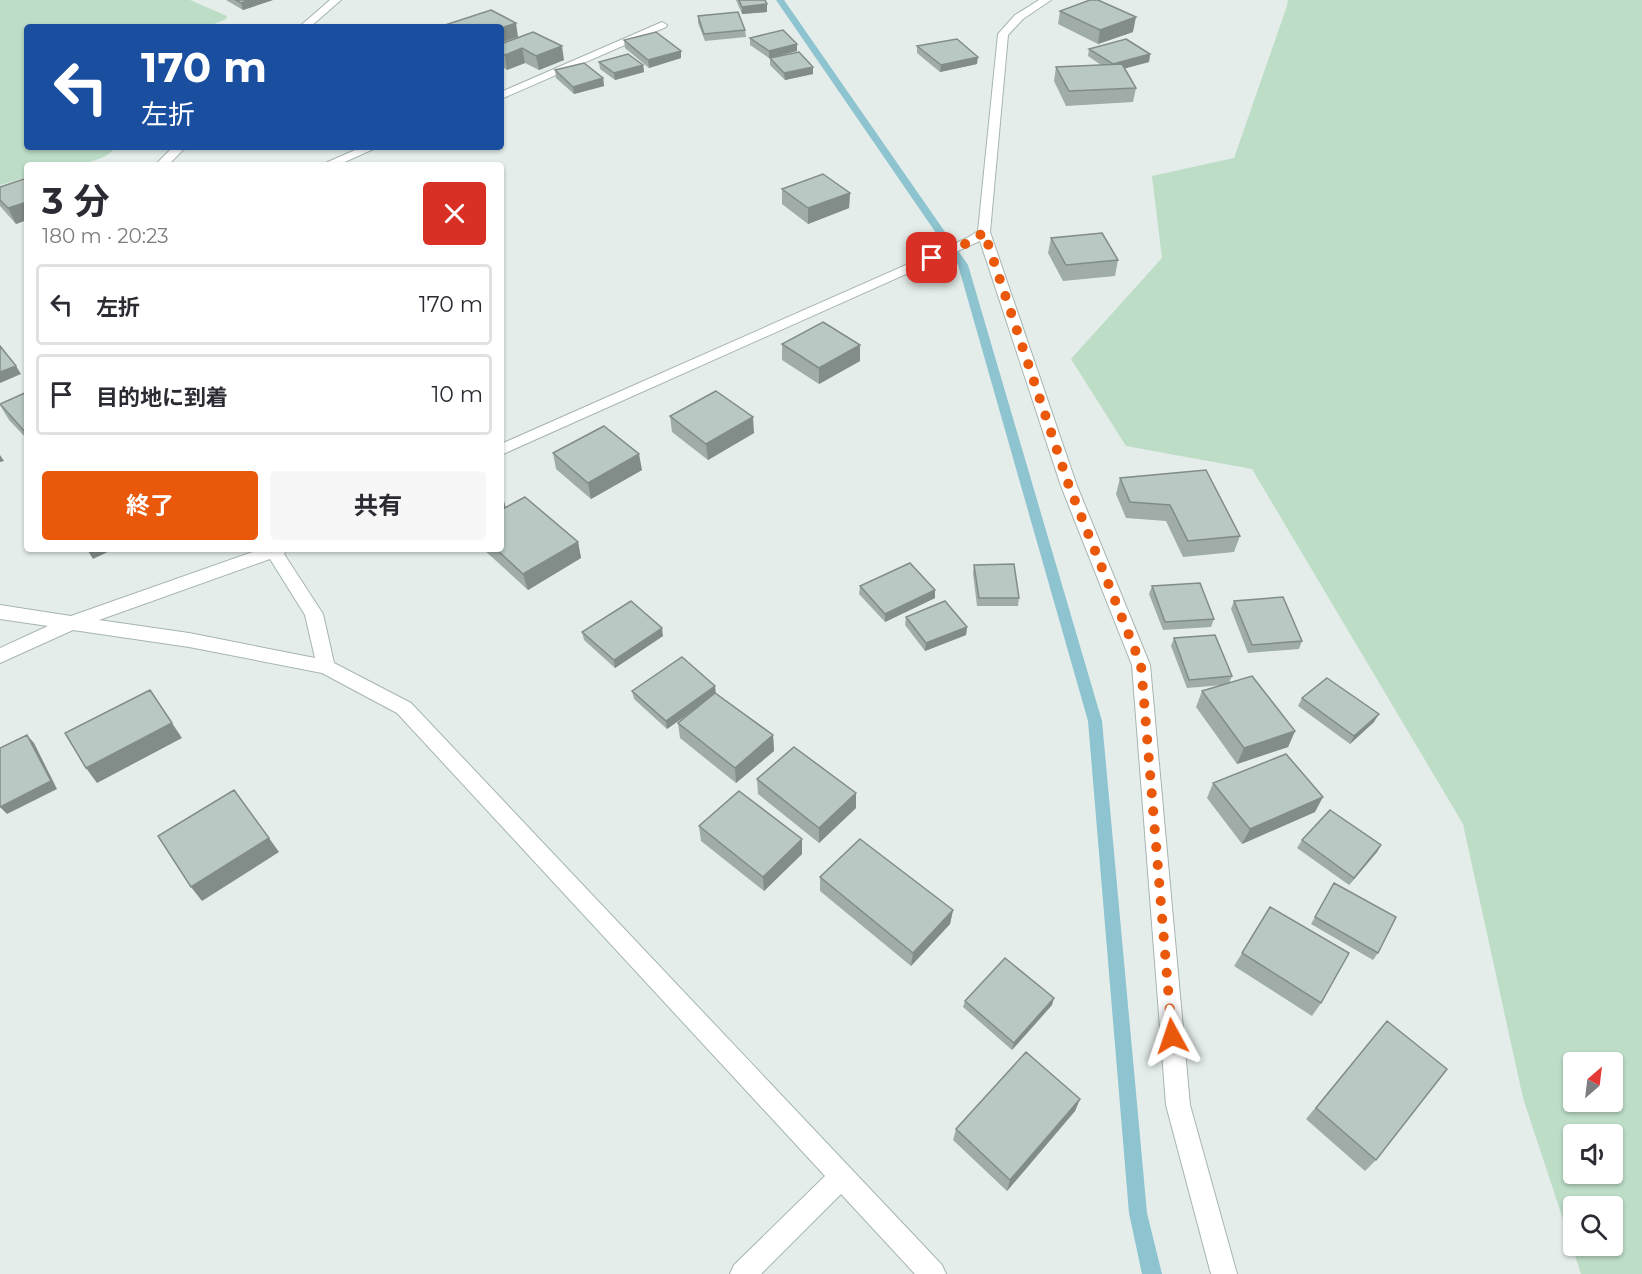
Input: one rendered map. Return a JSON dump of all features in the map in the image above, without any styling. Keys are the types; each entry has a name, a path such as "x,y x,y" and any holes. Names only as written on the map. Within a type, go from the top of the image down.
{"street":[{"path":"308,24 336,0"},
{"path":"1046,0 1019,17 1003,34 978,236 1069,486 1141,665 1178,1105 1224,1274"},
{"path":"504,95 602,49 662,25"},
{"path":"164,162 177,150"},
{"path":"334,162 364,150"},
{"path":"504,449 978,236"},
{"path":"0,656 71,623 268,552"},
{"path":"275,552 314,614 326,667"},
{"path":"0,612 189,640 326,667 405,708 933,1274"},
{"path":"743,1274 842,1176"}],"green space":[{"path":"0,0 190,0 227,16 226,19 214,24 24,24 24,150 113,150 99,159 87,162 24,162 24,178 0,185"},
{"path":"1288,0 1642,0 1642,1274 1581,1274 1575,1256 1623,1256 1623,1196 1563,1196 1563,1219 1523,1098 1463,824 1252,469 1126,446 1071,359 1162,258 1152,176 1234,158"}],"building":[{"path":"739,0 765,0 767,4 742,7"},
{"path":"1090,0 1098,0 1136,17 1100,30 1060,11"},
{"path":"491,10 516,23 504,27 504,24 448,24"},
{"path":"738,12 745,30 704,34 698,16"},
{"path":"783,30 797,44 769,51 750,38"},
{"path":"533,32 562,46 536,56 522,48 505,55 504,43"},
{"path":"656,32 681,51 648,60 624,40"},
{"path":"957,39 978,57 941,65 917,46"},
{"path":"1126,39 1150,54 1113,64 1089,49"},
{"path":"799,52 813,67 784,73 770,58"},
{"path":"628,54 643,65 614,73 599,62"},
{"path":"584,63 603,78 573,87 555,70"},
{"path":"1122,64 1136,88 1069,91 1056,67"},
{"path":"823,174 850,193 808,208 782,189"},
{"path":"24,179 24,203 8,208 0,200 0,187"},
{"path":"1102,233 1118,260 1066,265 1051,238"},
{"path":"823,322 860,345 819,368 782,344"},
{"path":"0,346 16,366 0,372"},
{"path":"716,391 753,417 706,444 670,416"},
{"path":"24,393 24,431 0,404"},
{"path":"604,426 639,454 588,483 553,453"},
{"path":"1206,470 1240,536 1188,541 1170,505 1130,502 1120,478"},
{"path":"525,497 578,542 523,574 499,552 504,552 504,508"},
{"path":"910,563 935,590 885,614 860,586"},
{"path":"1014,564 1019,598 979,598 974,565"},
{"path":"1200,583 1214,619 1165,622 1152,586"},
{"path":"1283,597 1302,641 1252,645 1234,601"},
{"path":"631,601 662,628 614,660 582,632"},
{"path":"945,601 967,627 926,643 906,617"},
{"path":"1215,635 1232,676 1189,680 1174,638"},
{"path":"682,657 715,686 666,721 632,691"},
{"path":"1252,676 1295,731 1244,748 1202,691"},
{"path":"1327,678 1379,714 1354,736 1302,698"},
{"path":"150,690 172,723 86,768 65,733"},
{"path":"715,693 773,735 735,768 678,723"},
{"path":"27,735 51,781 0,807 0,748"},
{"path":"794,747 856,793 819,828 757,779"},
{"path":"1286,754 1323,797 1250,829 1213,783"},
{"path":"234,790 269,838 191,887 158,836"},
{"path":"739,791 802,839 763,877 699,826"},
{"path":"1330,810 1381,845 1354,878 1302,840"},
{"path":"860,839 953,910 913,953 820,877"},
{"path":"1334,883 1396,917 1378,953 1315,917"},
{"path":"1270,907 1349,953 1321,1003 1242,953"},
{"path":"1005,958 1054,998 1014,1043 965,1001"},
{"path":"1387,1021 1447,1069 1376,1160 1316,1108"},
{"path":"1026,1052 1080,1099 1010,1180 956,1129"}],"waterway":[{"path":"780,0 963,265 1095,721 1138,1213 1152,1274"}],"route":[{"path":"932,258 972,241 984,232 1069,486 1141,665 1172,1036"}]}
